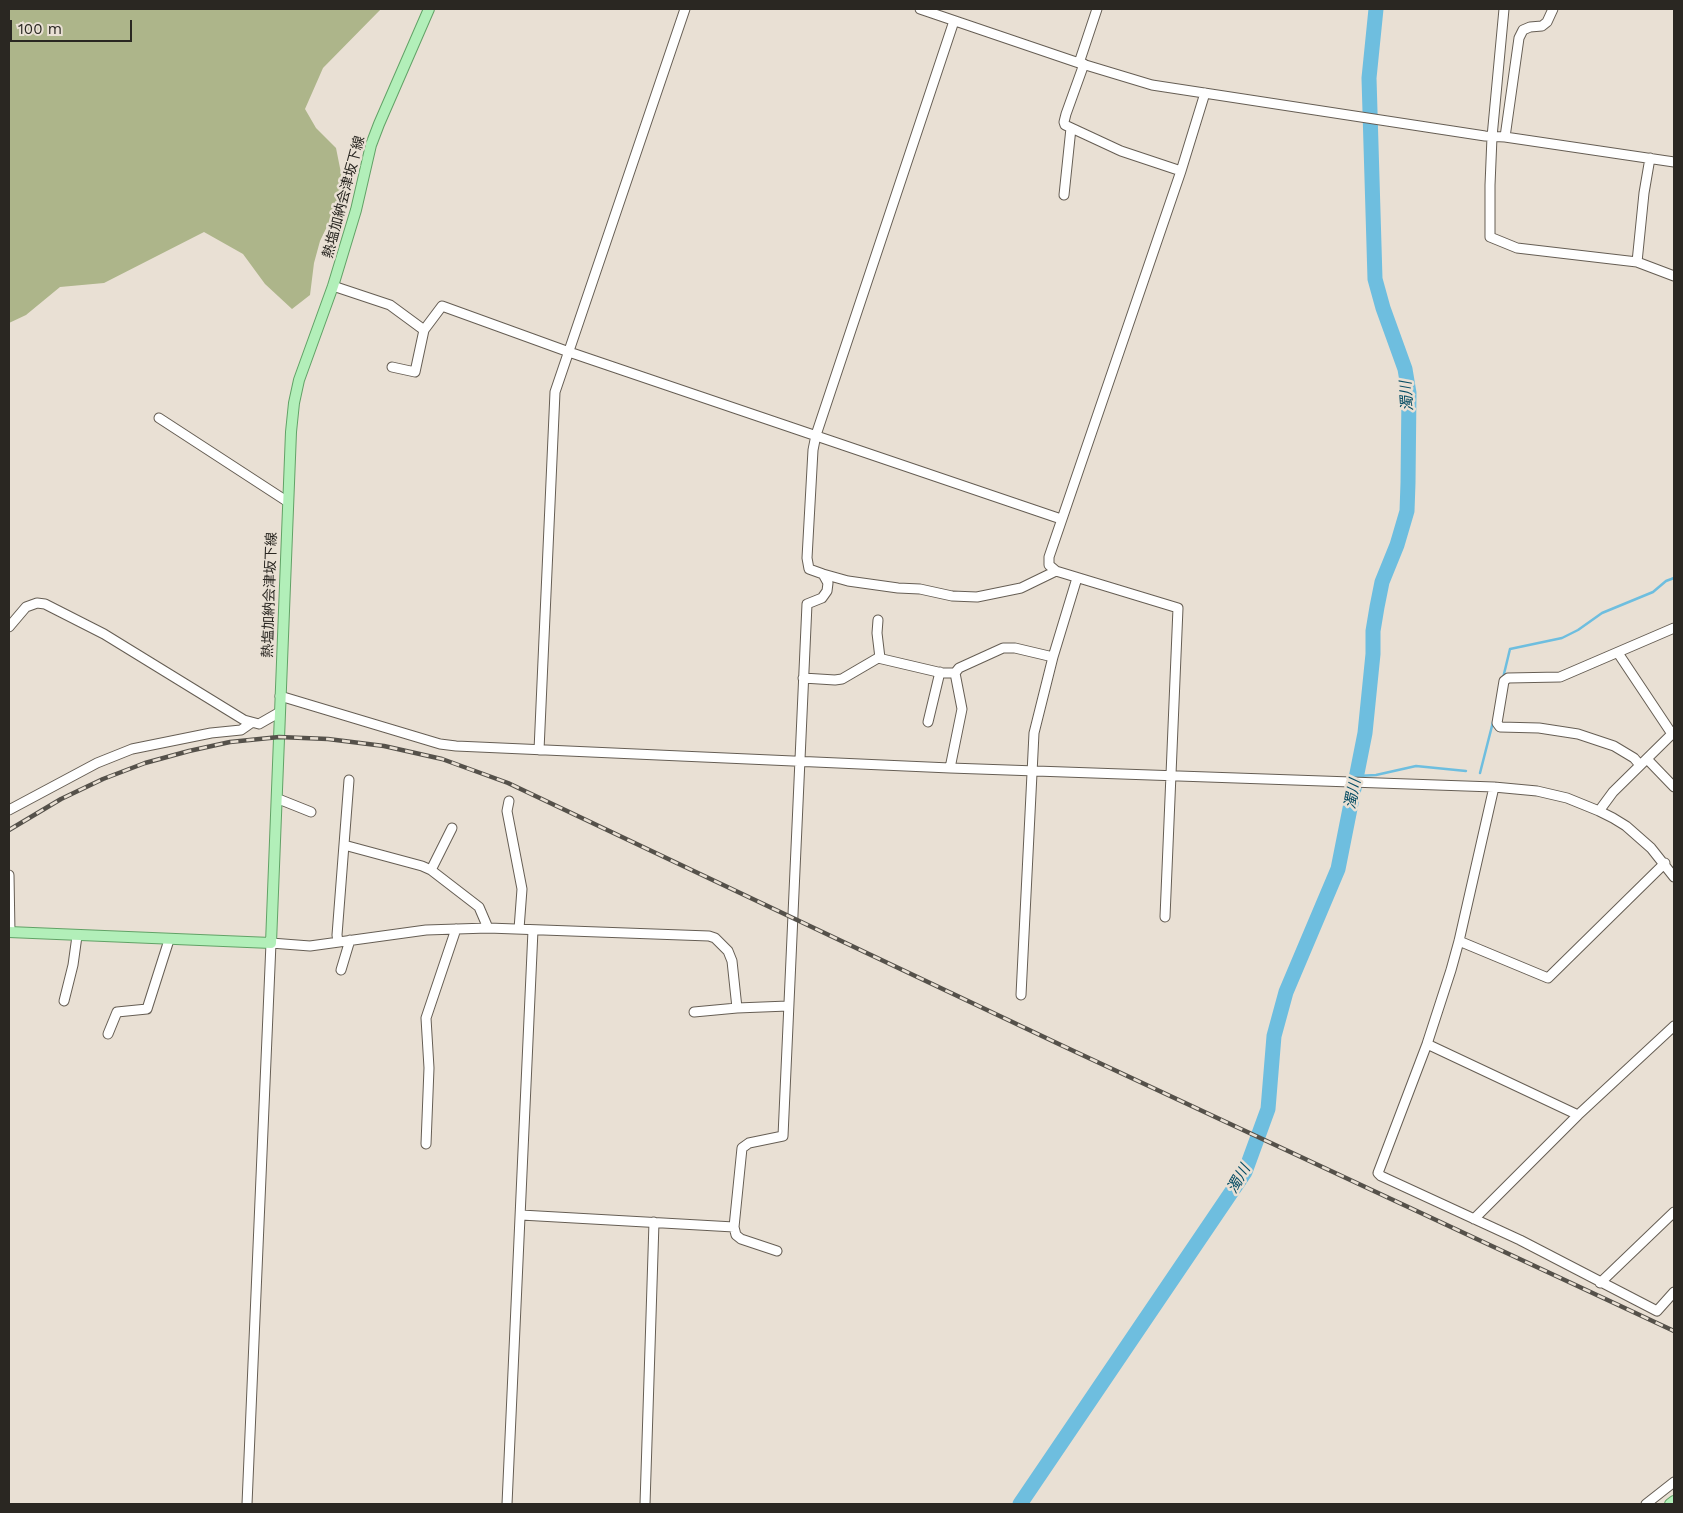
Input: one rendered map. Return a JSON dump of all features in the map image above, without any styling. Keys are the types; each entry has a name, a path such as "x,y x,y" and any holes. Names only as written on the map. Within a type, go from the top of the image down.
{"main road":[{"name":"熱塩加納会津坂下線","path":"271,943 288,502 294,403 299,380 333,286 356,210 374,138 429,9"},
{"path":"9,932 271,943"},
{"path":"1670,1504 1674,1501"}],"street":[{"path":"539,750 556,392 685,9"},
{"path":"924,9 1082,64 1152,85 1674,162"},
{"path":"1097,9 1064,122 1065,125 1122,151 1181,171"},
{"path":"1504,9 1489,136 1490,237 1517,248 1637,262 1674,276"},
{"path":"1505,137 1519,38 1523,30 1542,26 1547,22 1553,9"},
{"path":"954,21 816,435 813,450 807,558 809,569 848,580 898,588 920,589 952,596 978,597 1021,588 1056,571"},
{"path":"1165,917 1178,608 1056,571 1049,566 1049,557 1181,171 1205,93"},
{"path":"1064,195 1072,128"},
{"path":"1637,262 1650,158"},
{"path":"333,286 390,305 424,330"},
{"path":"392,367 415,372 424,330 442,306 570,352 1061,519"},
{"path":"159,418 288,502"},
{"path":"776,1251 741,1239 736,1235 734,1227 742,1148 749,1143 784,1136 788,1006 807,604 822,598 827,592 828,583 823,574"},
{"path":"1021,995 1035,725 1077,578"},
{"path":"9,627 26,608 37,603 45,604 104,634 159,666 232,714 251,723 259,724 280,712"},
{"path":"878,620 877,633 880,658"},
{"path":"1674,628 1560,677 1506,678 1497,723 1500,727 1539,728 1578,734 1614,746 1644,762 1674,787"},
{"path":"950,768 962,708 955,673 959,668 1003,648 1015,648 1053,657"},
{"path":"1599,810 1613,792 1673,733 1618,653"},
{"path":"804,678 836,680 880,658 940,672 955,673"},
{"path":"928,722 940,672"},
{"path":"280,696 440,744 456,746 950,768 1494,787 1552,794 1599,810 1626,826 1665,863 1674,878"},
{"path":"9,810 97,763 117,755 202,735 241,730 251,723"},
{"path":"338,942 349,780"},
{"path":"1494,787 1459,941 1426,1044 1378,1173 1520,1240 1657,1311 1674,1292"},
{"path":"277,800 312,812"},
{"path":"509,801 507,814 522,889 519,929"},
{"path":"431,870 452,828"},
{"path":"344,845 431,870 479,907 488,928"},
{"path":"1459,941 1548,978 1665,863"},
{"path":"9,875 9,932"},
{"path":"247,1504 271,943 301,946 426,930 488,928 708,936 715,938 728,951 732,961 737,1008"},
{"path":"426,1144 429,1068 426,1018 456,929"},
{"path":"507,1504 532,930"},
{"path":"64,1001 73,965 77,936"},
{"path":"108,1034 117,1012 147,1009 169,940"},
{"path":"341,970 350,940"},
{"path":"694,1012 788,1006"},
{"path":"1474,1219 1578,1115 1674,1026"},
{"path":"1426,1044 1578,1115"},
{"path":"1600,1283 1674,1212"},
{"path":"520,1215 734,1227"},
{"path":"645,1504 654,1222"},
{"path":"1646,1504 1674,1482"}],"green space":[{"path":"9,9 381,9 323,68 305,109 316,128 336,148 342,178 337,206 320,241 314,263 310,295 292,309 265,284 243,254 204,232 104,283 60,287 26,315 9,323"}],"waterway":[{"name":"濁川","path":"1020,1504 1245,1172 1268,1109 1274,1036 1286,992 1338,869 1365,733 1373,654 1373,631 1377,607 1382,582 1397,545 1407,511 1409,393 1405,369 1383,308 1375,279 1369,78 1376,9"},
{"path":"1503,678 1510,649 1562,638 1578,630 1602,613 1653,592 1666,581 1674,578"},
{"path":"1480,773 1493,722"},
{"path":"1357,776 1376,775 1416,766 1466,771"}],"railway":[{"path":"9,830 61,799 103,779 145,763 230,742 279,737 328,739 384,746 442,759 508,783 1063,1046 1674,1331"}]}
